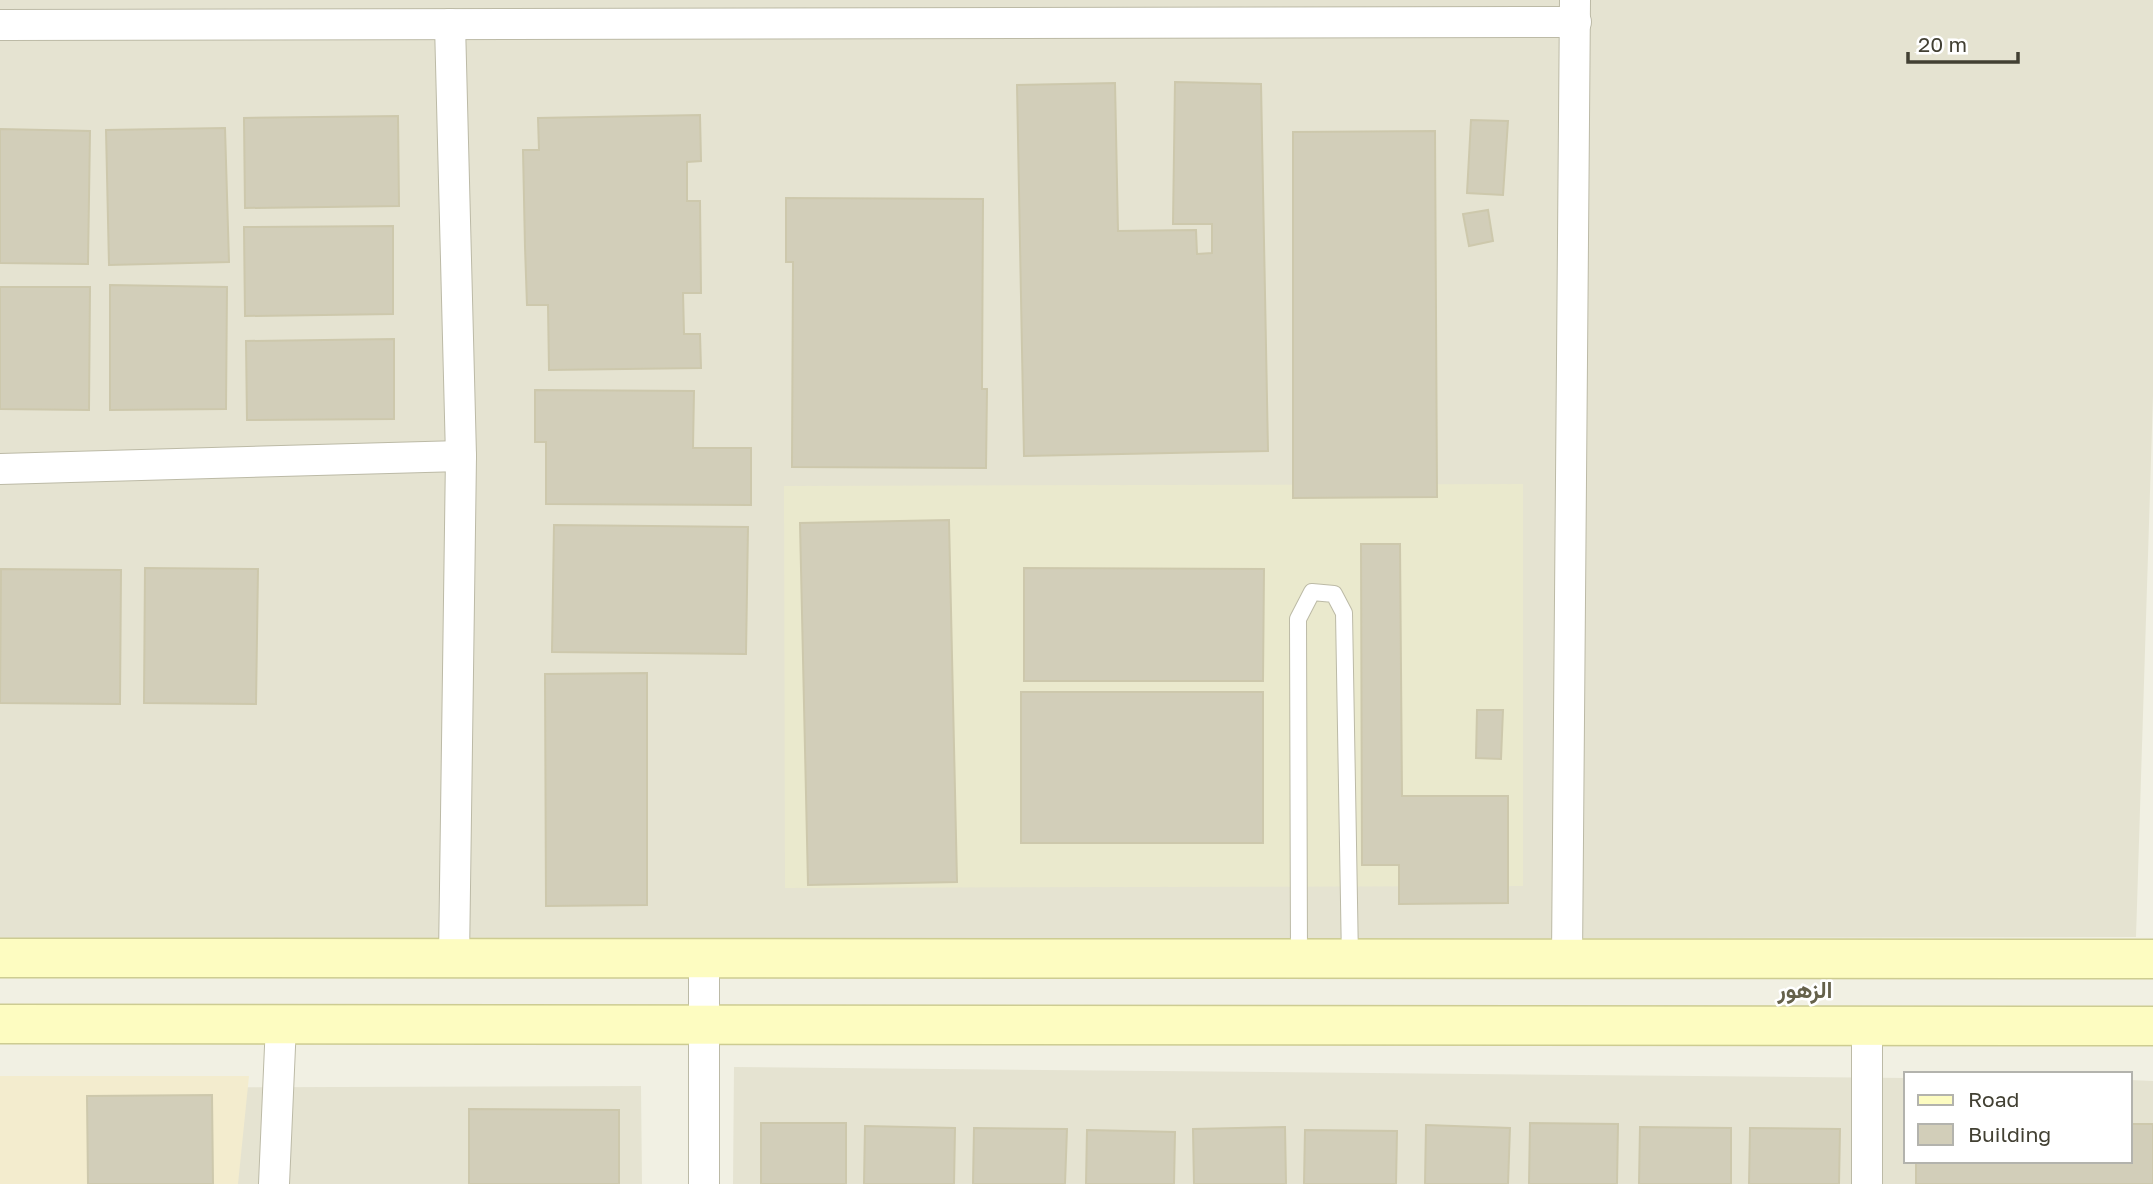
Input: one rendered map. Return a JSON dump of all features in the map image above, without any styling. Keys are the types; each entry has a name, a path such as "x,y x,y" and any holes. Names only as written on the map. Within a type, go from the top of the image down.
{"street":[{"path":"0,25 406,12 450,24 923,12 1576,11 1567,958"},
{"path":"450,24 461,456 454,960"},
{"path":"0,469 461,456"},
{"path":"0,958 1350,960 2142,955"},
{"path":"704,960 704,1184"},
{"path":"0,1024 2153,1026"},
{"path":"274,1184 281,1024"},
{"path":"1867,1026 1867,1184"}],"lane":[{"path":"1299,959 1298,619 1312,592 1334,594 1344,613 1350,960"}],"shaded area":[{"path":"0,0 2153,0 2153,396 2136,937 0,942"},
{"path":"1523,484 1523,886 785,888 784,486"},
{"path":"734,1067 1904,1078 1904,1163 2132,1163 2132,1080 2153,1081 2153,1184 733,1184"},
{"path":"0,1076 249,1076 238,1184 0,1184"},
{"path":"641,1086 642,1184 0,1184 0,1088"}],"building":[{"path":"1175,82 1261,84 1268,451 1024,456 1017,85 1115,83 1118,231 1196,230 1197,254 1212,253 1212,224 1173,224"},
{"path":"700,115 701,161 687,162 687,201 700,201 701,293 683,293 684,334 700,334 701,368 549,370 548,305 527,305 523,150 539,150 538,118"},
{"path":"398,116 399,206 245,208 244,118"},
{"path":"1471,120 1508,121 1503,195 1467,193"},
{"path":"225,128 229,262 109,265 106,130"},
{"path":"0,129 90,131 88,264 0,263"},
{"path":"1435,131 1437,497 1293,498 1293,132"},
{"path":"786,198 983,199 982,389 987,389 986,468 792,467 793,262 786,262"},
{"path":"1488,210 1493,241 1469,246 1463,214"},
{"path":"393,226 393,314 245,316 244,227"},
{"path":"110,285 227,287 226,409 110,410"},
{"path":"0,287 90,287 89,410 0,409"},
{"path":"394,339 394,419 247,420 246,341"},
{"path":"535,390 694,391 693,448 751,448 751,505 546,504 546,442 535,442"},
{"path":"949,520 957,882 808,885 800,523"},
{"path":"554,525 748,527 746,654 552,652"},
{"path":"1361,544 1400,544 1402,796 1508,796 1508,903 1399,904 1399,865 1362,865"},
{"path":"145,568 258,569 256,704 144,703"},
{"path":"1024,568 1264,569 1263,681 1024,681"},
{"path":"1,569 121,570 120,704 0,703"},
{"path":"647,673 647,905 546,906 545,674"},
{"path":"1021,692 1263,692 1263,843 1021,843"},
{"path":"1477,710 1503,710 1501,759 1476,758"},
{"path":"212,1095 213,1184 88,1184 87,1096"},
{"path":"469,1109 619,1110 619,1184 469,1184"},
{"path":"761,1123 846,1123 846,1184 761,1184"},
{"path":"1530,1123 1618,1124 1617,1184 1529,1184"},
{"path":"2132,1124 2153,1124 2153,1184 1916,1184 1916,1163 2132,1163"},
{"path":"1426,1125 1510,1128 1508,1184 1425,1184"},
{"path":"865,1126 955,1128 954,1184 864,1184"},
{"path":"1285,1127 1286,1184 1194,1184 1193,1129"},
{"path":"1640,1127 1731,1128 1731,1184 1639,1184"},
{"path":"974,1128 1067,1129 1065,1184 973,1184"},
{"path":"1750,1128 1840,1129 1839,1184 1749,1184"},
{"path":"1087,1130 1175,1132 1174,1184 1086,1184"},
{"path":"1305,1130 1397,1131 1396,1184 1304,1184"}],"district":[{"name":"الزهور","path":"1805,990"}]}
